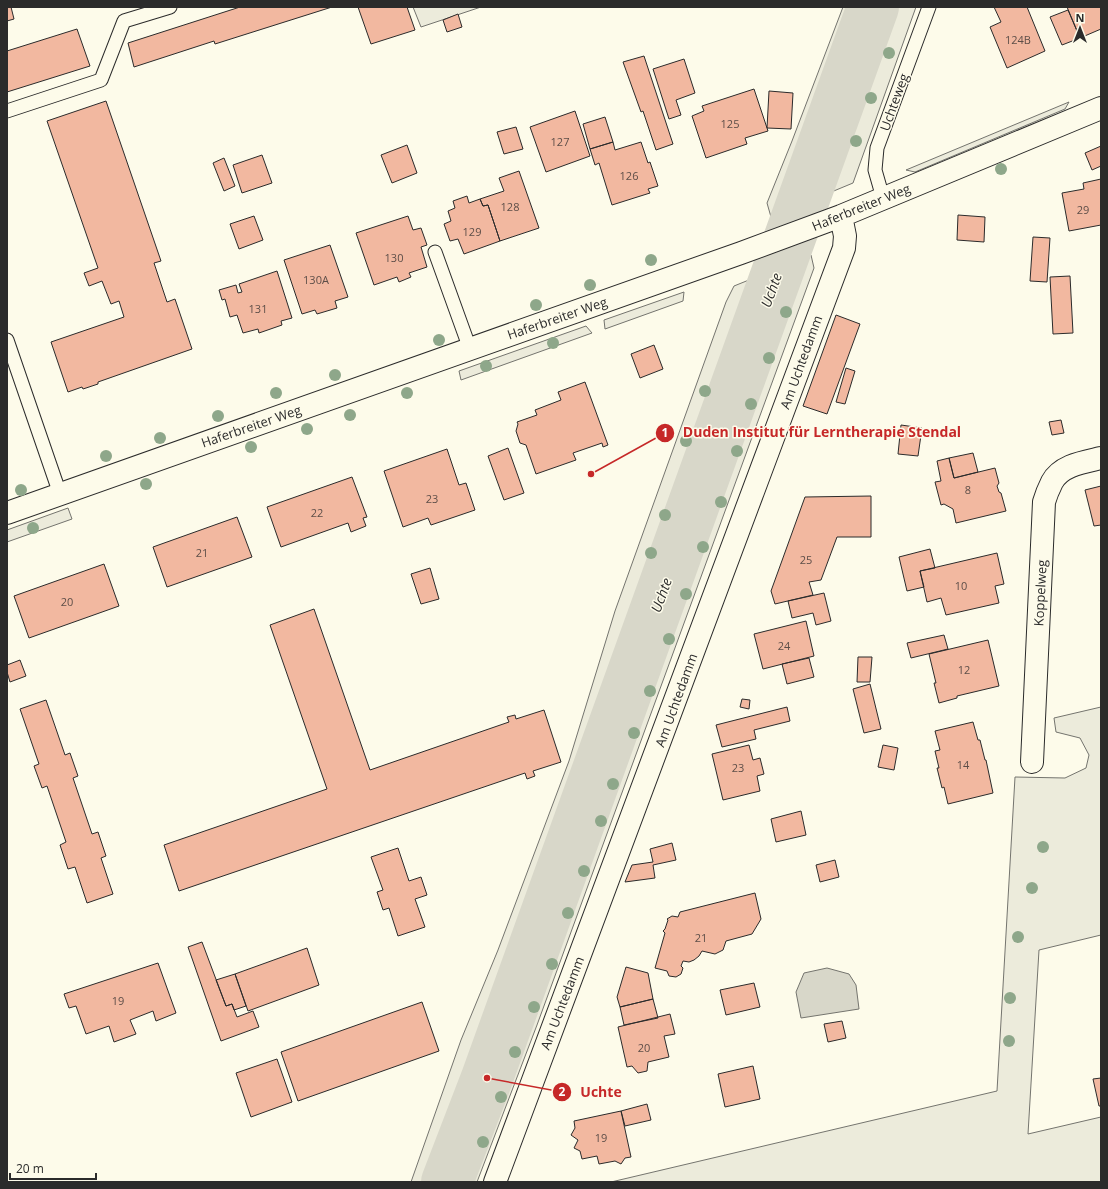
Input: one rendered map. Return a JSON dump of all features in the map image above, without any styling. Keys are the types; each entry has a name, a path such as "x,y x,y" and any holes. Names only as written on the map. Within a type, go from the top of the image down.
{"street":[{"name":"Haferbreiter Weg","path":"7,513 741,253 835,218 1101,108"},
{"name":"Am Uchtedamm","path":"495,1182 844,248 845,236 835,218"},
{"name":"Koppelweg","path":"1032,762 1044,502 1052,481 1061,471 1071,466 1101,458"}],"lane":[{"path":"7,110 101,80 124,21 170,7"},
{"name":"Uchteweg","path":"882,198 875,170 877,148 929,7"},
{"path":"434,252 470,349"},
{"path":"7,340 60,494"}],"shaded area":[{"path":"413,7 481,7 421,27"},
{"path":"843,7 916,7 853,183 771,217 767,203"},
{"path":"1069,102 1065,109 915,172 906,170"},
{"path":"811,255 814,268 537,1025 477,1182 411,1182 461,1040 498,950 569,761 615,611 726,302 734,286"},
{"path":"684,292 683,301 605,329 604,320"},
{"path":"586,326 592,333 461,380 459,371"},
{"path":"68,508 72,519 7,542 7,530"},
{"path":"1101,707 1101,935 1039,950 1028,1134 1101,1117 1101,1182 611,1182 997,1091 1015,777 1065,778 1086,768 1089,755 1080,738 1056,732 1054,718"},
{"path":"827,968 849,974 856,985 859,1009 801,1018 796,992 804,973"}],"building":[{"path":"7,7 11,7 14,19 7,21"},
{"path":"240,7 332,7 215,44 214,41 134,67 128,43"},
{"path":"358,7 407,7 415,30 371,44"},
{"path":"994,7 1027,7 1045,51 1007,68 990,27 1001,22"},
{"path":"1067,7 1101,7 1101,29 1080,38"},
{"path":"1068,10 1080,38 1062,45 1050,17"},
{"path":"458,14 462,27 447,32 443,20"},
{"path":"77,29 90,66 7,92 7,51"},
{"path":"644,56 673,144 656,150 643,111 641,112 623,62"},
{"path":"684,59 695,93 676,100 681,115 669,119 653,69"},
{"path":"754,89 768,131 745,138 747,144 706,158 692,116 704,111 702,106"},
{"path":"769,91 793,93 791,129 767,128"},
{"path":"106,101 161,261 154,263 167,302 175,299 192,349 98,382 98,384 83,389 82,387 68,392 51,342 124,317 119,301 111,304 102,281 89,286 84,273 98,268 47,121"},
{"path":"575,111 590,156 546,172 530,127"},
{"path":"605,117 613,142 590,149 583,124"},
{"path":"516,127 523,149 504,154 497,132"},
{"path":"613,142 615,150 641,142 658,186 648,189 650,193 612,205 599,163 595,165 590,149"},
{"path":"407,145 417,173 392,183 381,155"},
{"path":"1101,146 1101,166 1092,170 1085,153"},
{"path":"262,155 272,183 242,193 233,165"},
{"path":"224,158 235,186 224,191 213,163"},
{"path":"519,171 539,228 500,241 488,205 483,206 480,199 504,191 499,178"},
{"path":"1101,179 1101,225 1069,231 1062,193 1084,189 1083,183"},
{"path":"467,196 469,203 480,199 483,206 488,205 500,241 464,254 458,239 450,241 444,224 451,221 448,211 455,208 453,201"},
{"path":"958,215 985,217 984,242 957,240"},
{"path":"254,216 263,240 239,249 230,224"},
{"path":"408,216 413,230 421,228 427,245 421,247 427,267 409,273 411,277 399,282 397,277 374,285 356,233"},
{"path":"1033,237 1050,238 1047,282 1030,281"},
{"path":"330,245 348,297 335,301 337,308 317,314 315,310 302,314 284,260"},
{"path":"277,271 292,318 281,321 282,325 259,333 258,329 243,333 237,315 230,317 225,299 222,300 219,290 236,285 238,293 242,292 239,284"},
{"path":"1070,276 1073,333 1053,334 1050,277"},
{"path":"836,315 860,324 827,414 803,406"},
{"path":"654,345 663,369 640,378 631,354"},
{"path":"846,368 855,371 845,404 836,402"},
{"path":"585,382 608,445 603,447 602,443 573,453 576,460 536,474 526,445 520,443 516,431 518,424 517,422 537,415 535,410 561,400 558,392"},
{"path":"1061,420 1064,433 1052,435 1049,422"},
{"path":"901,425 922,428 918,456 898,454"},
{"path":"508,448 524,493 504,500 488,456"},
{"path":"447,449 459,485 466,483 475,510 431,525 428,518 403,527 384,471"},
{"path":"973,453 978,472 954,478 949,458"},
{"path":"949,458 954,478 995,468 999,483 997,486 999,492 1001,493 1006,511 956,523 953,509 944,504 941,505 935,482 941,481 937,461"},
{"path":"352,477 367,517 363,518 366,526 351,532 348,523 281,547 267,507"},
{"path":"1101,486 1101,525 1094,526 1085,490"},
{"path":"871,496 871,537 837,537 821,580 809,582 813,595 775,604 771,591 805,497"},
{"path":"237,517 252,557 167,587 153,547"},
{"path":"930,549 935,568 920,571 924,587 907,591 899,557"},
{"path":"997,553 1004,584 995,586 999,603 946,615 941,598 927,602 920,571"},
{"path":"104,564 119,606 29,638 14,596"},
{"path":"430,568 439,599 421,604 411,574"},
{"path":"824,593 831,621 816,625 813,613 792,618 788,601"},
{"path":"314,609 370,770 509,722 507,717 515,715 516,719 544,710 561,762 533,771 535,776 527,779 525,773 179,891 164,845 327,789 270,625"},
{"path":"806,621 814,656 763,669 754,634"},
{"path":"944,635 948,649 911,658 907,643"},
{"path":"988,640 999,686 957,696 957,698 939,703 929,654"},
{"path":"858,657 872,657 870,682 857,682"},
{"path":"809,658 814,677 787,684 782,664"},
{"path":"20,660 26,676 10,682 7,672 7,665"},
{"path":"870,684 881,729 864,733 853,689"},
{"path":"742,699 750,700 749,709 740,707"},
{"path":"46,700 65,755 70,753 78,776 73,778 92,834 98,832 106,856 101,858 113,894 87,903 75,867 68,869 60,845 66,842 47,786 42,788 34,766 39,764 20,709"},
{"path":"787,707 790,721 754,730 756,739 722,747 716,725"},
{"path":"973,722 986,760 993,793 948,804 937,768 939,768 935,751 940,750 935,731"},
{"path":"749,745 753,760 760,758 764,774 757,776 760,791 723,800 712,754"},
{"path":"883,745 898,748 894,770 878,767"},
{"path":"801,811 806,835 776,842 771,819"},
{"path":"672,843 676,860 653,865 655,878 625,882 632,865 653,862 650,849"},
{"path":"398,848 409,881 421,877 427,895 415,899 425,927 398,936 389,908 383,910 377,892 383,890 371,857"},
{"path":"835,860 839,877 820,882 816,865"},
{"path":"755,893 761,919 752,934 726,941 723,950 715,954 702,951 694,960 689,962 683,961 681,966 683,968 681,974 676,977 669,976 667,971 655,968 665,933 663,931 668,920 667,919 672,916 678,917 680,912"},
{"path":"202,942 226,1006 232,1004 237,1017 253,1011 259,1027 221,1041 188,947"},
{"path":"307,948 319,985 248,1011 235,974"},
{"path":"158,963 176,1013 156,1021 153,1011 130,1020 136,1034 114,1042 109,1026 86,1034 76,1006 69,1008 64,994"},
{"path":"626,967 648,973 653,999 620,1007 617,997"},
{"path":"235,974 246,1006 234,1010 232,1004 226,1006 216,980"},
{"path":"754,983 760,1007 726,1015 720,990"},
{"path":"653,999 658,1018 624,1025 620,1007"},
{"path":"422,1002 439,1051 298,1101 281,1052"},
{"path":"670,1014 675,1034 664,1036 669,1057 648,1062 647,1071 638,1073 632,1066 627,1067 618,1027"},
{"path":"842,1021 846,1038 828,1042 824,1024"},
{"path":"277,1059 292,1102 251,1117 236,1073"},
{"path":"753,1066 760,1099 725,1107 718,1074"},
{"path":"1101,1078 1101,1106 1099,1106 1093,1079"},
{"path":"647,1104 651,1120 625,1126 621,1111"},
{"path":"621,1111 631,1157 625,1158 621,1164 615,1161 599,1164 597,1156 582,1159 580,1151 574,1148 578,1140 571,1135 575,1128 574,1121"}],"waterway":[{"name":"Uchte","path":"447,1182 487,1078 873,7"}],"place":[{"name":"Duden Institut für Lerntherapie Stendal","path":"591,474"},
{"name":"Uchte","path":"487,1078"}]}
